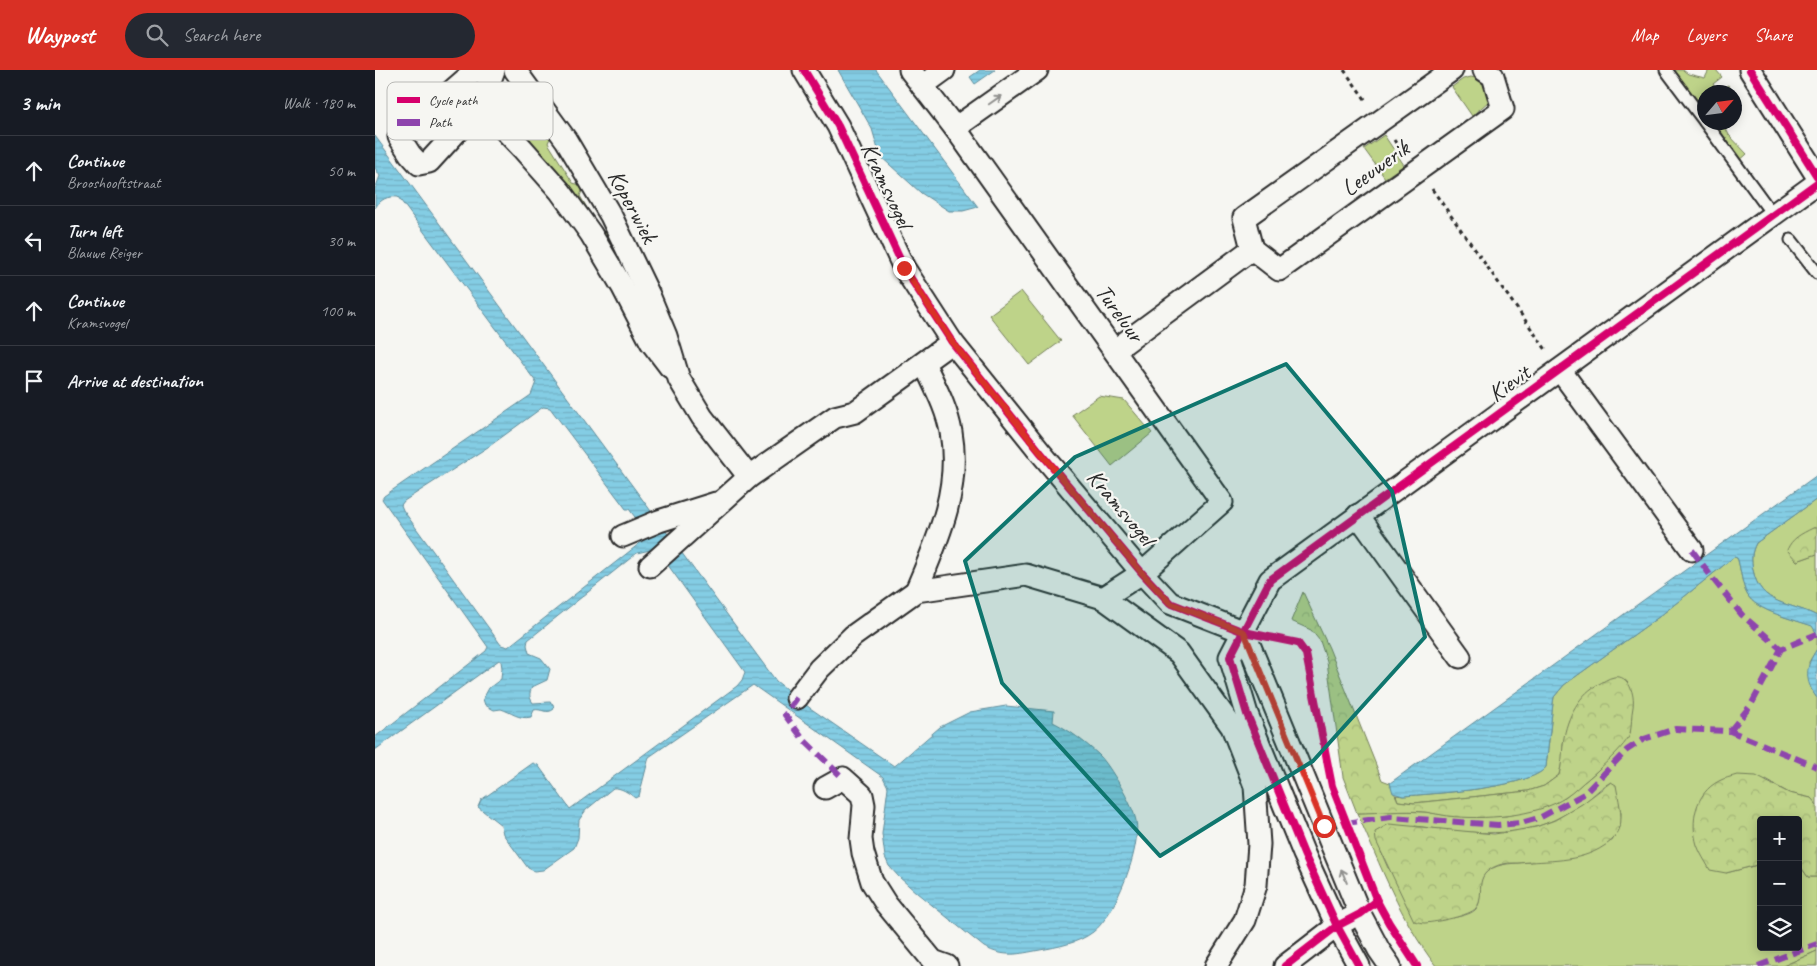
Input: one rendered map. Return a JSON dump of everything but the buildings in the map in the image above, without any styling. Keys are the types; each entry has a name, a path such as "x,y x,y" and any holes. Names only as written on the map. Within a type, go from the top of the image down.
{"street":[{"path":"462,82 476,70"},
{"path":"490,82 494,70"},
{"name":"Koperwiek","path":"515,70 524,82"},
{"name":"Kramsvogel","path":"804,70 839,126 904,268 952,342 1041,453 1142,573 1170,603 1244,632"},
{"path":"916,78 944,70"},
{"path":"955,128 1037,70"},
{"name":"Leeuwerik","path":"1452,70 1244,218 1252,249 1279,270 1503,109 1493,72"},
{"path":"1750,70 1817,176"},
{"name":"Tureluur","path":"916,78 955,128 1222,502 1142,573"},
{"name":"Koperwiek","path":"553,122 566,140 611,216 649,295 666,336 679,379"},
{"path":"401,140 419,164 429,162 449,140"},
{"name":"Koperwiek","path":"514,140 560,191 591,234 651,342 679,379 702,417 749,477"},
{"name":"Kievit","path":"1359,966 1337,926 1303,854 1247,714 1230,657 1271,580 1817,183"},
{"path":"1115,350 1252,249"},
{"path":"654,562 749,477 835,417 855,412 952,342"},
{"path":"916,591 941,533 950,503 954,469 951,431 939,396 924,363"},
{"name":"Kievit","path":"1560,370 1692,550"},
{"path":"623,536 651,524 725,499"},
{"path":"1359,515 1460,657"},
{"path":"1103,598 1142,573"},
{"path":"797,698 819,669 853,636 916,591 1026,575 1103,598 1179,653 1232,727 1255,786 1259,844 1256,885 1245,920 1216,966"},
{"path":"1244,632 1360,914 1379,950 1391,966"},
{"path":"825,788 843,778 862,795 864,805 861,839 872,882 886,904 933,961 947,966"},
{"path":"1285,966 1337,926 1360,914"}],"lane":[{"path":"1666,70 1697,111"},
{"path":"1711,130 1773,215"},
{"path":"1791,240 1817,273"}],"path":[{"path":"1344,70 1433,189 1560,370"}],"highlighted area":[{"path":"1286,364 1392,491 1425,637 1313,761 1160,856 1002,683 965,561 1075,457"}],"green space":[{"path":"1671,70 1683,70 1688,74 1705,78 1709,70 1716,70 1722,77 1714,85 1697,85 1697,100 1691,97"},
{"path":"1471,77 1483,82 1489,97 1489,101 1472,116 1452,87 1463,79"},
{"path":"1712,130 1726,130 1747,154 1737,163"},
{"path":"1384,135 1404,165 1385,178 1364,149"},
{"path":"523,140 549,140 548,143 573,183 584,186 580,196 600,230 611,233 619,255 615,256"},
{"path":"1021,291 1061,341 1029,365 989,315"},
{"path":"1099,396 1124,400 1152,433 1112,466 1072,415"},
{"path":"1817,499 1817,528 1813,528 1797,561 1817,554 1817,616 1769,597 1757,582 1752,559 1756,543"},
{"path":"1813,528 1817,528 1817,554 1797,561 1787,550 1794,539"},
{"path":"1734,557 1738,560 1744,586 1751,600 1767,610 1813,626 1817,634 1817,649 1809,662 1812,691 1817,698 1817,805 1811,798 1789,793 1766,780 1726,873 1757,865 1757,951 1802,951 1802,869 1808,877 1817,877 1817,951 1783,966 1436,966 1423,948 1402,911 1357,813 1399,811 1426,812 1450,816 1506,816 1565,798 1596,772 1622,745 1630,734 1630,721 1569,720 1563,744 1563,758 1559,775 1544,786 1528,791 1414,803 1398,801 1396,795 1417,795 1479,789 1502,785 1537,774 1546,767 1554,697 1564,685 1660,616","holes":["1611,782 1621,813 1620,827 1612,841 1539,860 1493,868 1481,880 1479,901 1475,910 1453,918 1388,868 1381,852 1415,826 1486,833 1521,830 1538,826 1554,820 1584,803"]},
{"path":"1303,592 1329,648 1382,780 1390,783 1398,801 1414,803 1528,791 1544,786 1559,775 1564,736 1573,711 1590,690 1608,679 1619,677 1624,679 1632,691 1633,702 1630,734 1612,757 1572,793 1554,804 1540,809 1509,816 1477,818 1417,811 1357,813 1343,777 1327,662 1320,641 1311,630 1291,621"},
{"path":"1737,775 1756,776 1789,793 1811,798 1817,805 1817,877 1808,877 1802,869 1802,816 1757,816 1757,865 1726,873 1710,870 1698,848 1695,836 1696,809 1704,793 1721,780"},
{"path":"1611,782 1616,785 1621,811 1620,827 1614,838 1594,851 1573,858 1506,863 1490,869 1482,880 1479,903 1476,908 1467,914 1452,918 1425,923 1414,921 1376,841 1375,832 1389,824 1494,834 1536,827 1555,820 1582,804"},
{"path":"1817,951 1817,966 1783,966"}],"water":[{"path":"838,70 876,70 978,207 963,211 949,211 921,193 880,156 872,129"},
{"path":"980,70 995,70 975,84 970,77"},
{"path":"375,136 776,681 810,708 894,766 940,727 970,712 1006,706 1054,711 1053,722 1077,737 1099,755 1115,776 1131,806 1136,821 1137,833 1131,863 1118,897 1110,912 1093,932 1068,944 1018,954 999,953 984,947 917,893 889,866 885,857 882,834 888,787 883,777 753,685 649,757 639,796 635,798 622,789 613,788 586,810 579,820 578,838 574,848 543,870 534,871 528,868 503,834 501,825 478,807 481,800 533,763 538,765 570,809 737,686 742,680 745,672 665,561 655,550 637,553 528,640 529,653 541,658 550,669 547,680 532,687 531,699 533,703 550,702 553,704 554,709 551,711 534,710 531,717 527,718 501,709 494,710 485,705 483,699 489,688 501,679 502,668 501,661 499,660 375,750 375,737 486,651 488,647 382,499 531,395 536,382 398,197 385,199 375,208 375,189 380,176 375,168","holes":["543,407 550,408 626,509 629,509 649,536 508,647 501,645 401,505 404,501 491,445"]},
{"path":"1817,475 1817,499 1756,543 1752,559 1753,570 1762,590 1769,597 1817,616 1817,634 1812,626 1767,610 1751,600 1744,586 1738,560 1734,557 1660,616 1564,685 1554,697 1546,767 1537,774 1502,785 1479,789 1403,796 1393,793 1390,783"},
{"path":"1817,649 1817,698 1808,680 1808,667"}],"marked path":[{"path":"1692,550 1742,615 1781,649"},
{"path":"1730,731 1751,705 1781,649 1817,634"},
{"path":"797,698 785,715 803,739 843,778"},
{"path":"1345,823 1391,817 1498,825 1521,823 1539,818 1584,794 1627,750 1644,739 1675,729 1730,731 1817,767"},
{"path":"1758,966 1817,944"}],"cycle path":[{"path":"804,70 838,126 904,268 952,342 1041,453 1142,573 1170,603 1244,632 1298,643 1306,654 1332,786 1377,901 1417,966"},
{"path":"1750,70 1817,176"},
{"path":"1359,966 1337,926 1304,854 1247,714 1230,657 1270,580 1817,183"},
{"path":"1285,966 1337,926 1360,914 1377,901"}],"route":[{"path":"904,268 952,342 1041,453 1142,573 1170,603 1244,632 1324,826"}]}
